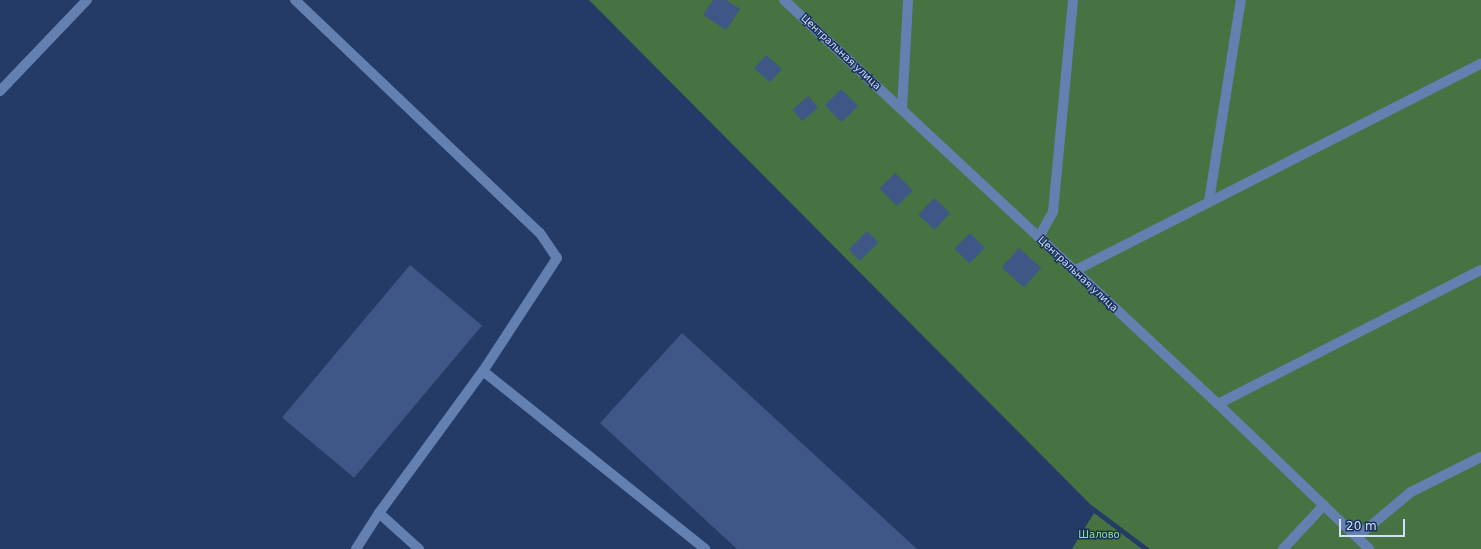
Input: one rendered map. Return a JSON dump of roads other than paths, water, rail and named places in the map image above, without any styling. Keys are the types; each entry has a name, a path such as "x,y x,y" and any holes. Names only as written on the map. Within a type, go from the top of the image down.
{"street":[{"path":"0,91 87,0"},
{"path":"295,0 540,234 557,258 483,371 379,512 356,549"},
{"name":"Центральная улица","path":"784,0 1218,404 1369,549"},
{"path":"902,109 908,0"},
{"path":"1039,237 1053,212 1073,0"},
{"path":"1209,201 1241,0"},
{"path":"1074,271 1481,64"},
{"path":"1218,404 1481,270"},
{"path":"483,371 705,549"},
{"path":"1357,537 1411,492 1481,457"},
{"path":"1283,549 1324,505"},
{"path":"379,512 420,549"}],"park label":[{"name":"Шалово","path":"1099,535"}]}
